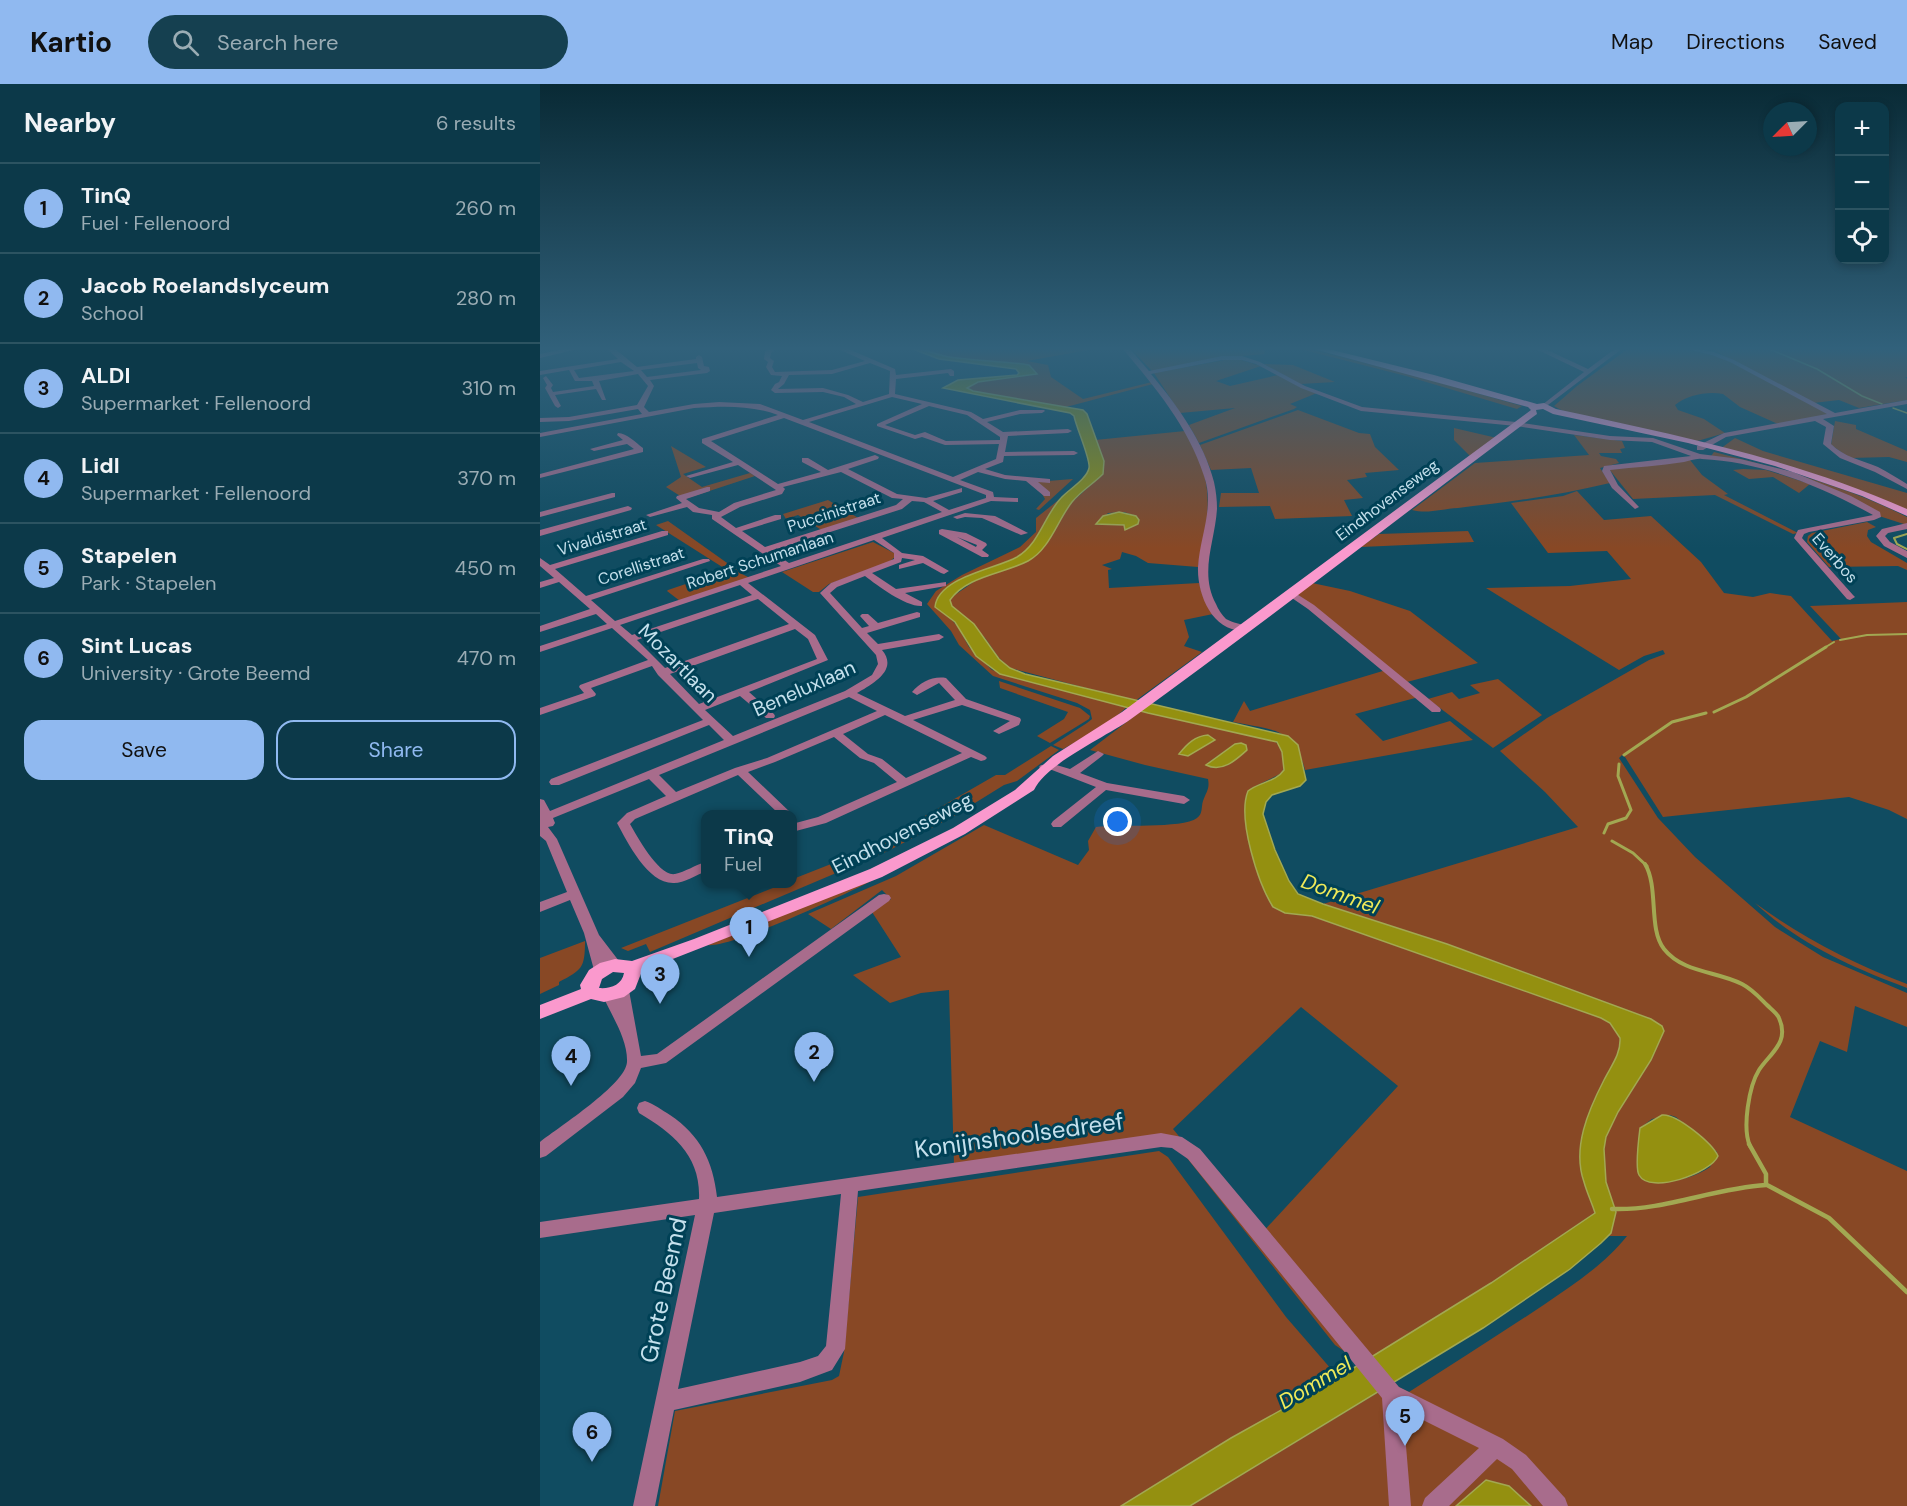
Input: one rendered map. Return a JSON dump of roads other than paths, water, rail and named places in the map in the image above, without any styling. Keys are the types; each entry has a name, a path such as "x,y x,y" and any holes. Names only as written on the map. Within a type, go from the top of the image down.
{"main road":[{"name":"Eindhovenseweg","path":"611,980 690,952 696,945 832,892 939,843 1021,791 1051,767 1127,715 1241,627 1292,594 1535,414"},
{"path":"1559,414 1837,485 1907,514"},
{"path":"540,1005 611,980"},
{"path":"540,1012 611,980"}],"street":[{"path":"540,420 569,419 596,414"},
{"path":"540,435 650,414"},
{"path":"803,422 828,414"},
{"path":"904,414 879,425 915,437 922,434 945,443 1068,430"},
{"path":"971,414 1004,438"},
{"path":"982,421 1010,414"},
{"path":"1176,414 1190,434 1213,490 1213,512 1201,569 1202,584 1213,609 1220,617 1225,622 1241,627"},
{"path":"1414,414 1520,425 1610,438 1653,440 1706,451 1803,478 1877,514 1877,517 1864,520"},
{"path":"1833,414 1838,417"},
{"path":"1706,451 1722,436 1850,414"},
{"path":"778,486 705,440 786,415 990,494 992,495 990,499 1015,500"},
{"path":"1817,419 1830,426 1827,444 1830,448 1853,462 1885,474 1907,488"},
{"path":"540,476 640,450 621,435"},
{"path":"1635,507 1612,483 1606,471 1607,468 1685,460 1730,440 1722,436"},
{"path":"953,480 997,463 1002,454 1004,438"},
{"path":"594,449 629,441"},
{"path":"1002,454 1074,453"},
{"name":"Puccinistraat","path":"718,514 779,492 781,489 778,486 842,469 875,457"},
{"path":"806,460 826,472"},
{"path":"690,476 739,463"},
{"path":"540,467 549,474"},
{"name":"Puccinistraat","path":"842,469 895,496 929,498 959,490"},
{"path":"980,470 1029,480 1047,481"},
{"path":"1029,480 1047,494"},
{"path":"707,489 680,497 696,510 718,514 716,519 789,567"},
{"path":"540,515 612,495"},
{"name":"Puccinistraat","path":"765,550 899,507 910,498"},
{"name":"Puccinistraat","path":"929,498 949,513"},
{"name":"Robert Schumanlaan","path":"540,650 876,538 930,523 949,513 990,499"},
{"path":"650,515 688,504"},
{"path":"540,533 628,508"},
{"path":"930,523 967,514 1002,522 1024,533"},
{"name":"Puccinistraat","path":"734,531 778,517"},
{"path":"1864,520 1886,535 1907,555"},
{"name":"Everbos","path":"1850,597 1798,538 1801,532 1808,530 1864,520"},
{"path":"930,523 942,532 986,555"},
{"path":"1886,535 1907,527"},
{"name":"Vivaldistraat","path":"548,568 665,533"},
{"path":"876,538 900,555 924,560 944,571"},
{"name":"Beneluxlaan","path":"542,819 867,684 880,671 883,664 880,654 825,593 834,585 898,560 900,555"},
{"path":"902,567 924,560"},
{"name":"Mozartlaan","path":"540,561 631,639 697,709 732,741"},
{"name":"Corellistraat","path":"586,599 706,561"},
{"path":"866,573 919,604"},
{"path":"540,585 560,579"},
{"path":"697,709 823,660 813,638 742,582"},
{"path":"895,592 943,584"},
{"path":"1292,594 1436,710"},
{"path":"631,639 760,595"},
{"path":"540,629 598,610"},
{"path":"859,632 917,615"},
{"path":"865,616 876,627"},
{"path":"662,673 796,624"},
{"path":"874,648 939,637"},
{"path":"540,712 591,694 584,687 653,662"},
{"path":"917,692 936,677 945,682 962,701 1016,720 1015,723 999,731"},
{"path":"742,692 770,716"},
{"path":"797,825 822,820 905,783 976,756 849,693"},
{"path":"904,720 962,701"},
{"path":"701,868 680,877 664,878 639,851 635,840 623,823 626,819 674,797 739,770 771,760 886,711"},
{"path":"555,782 710,721"},
{"path":"835,733 864,756 878,761 905,783"},
{"path":"1072,774 1098,754"},
{"path":"1051,767 1104,786 1184,800"},
{"path":"739,770 782,810"},
{"path":"651,774 674,797"},
{"path":"1057,824 1104,786"},
{"path":"540,803 545,834 551,838 611,980 620,1022 630,1037 635,1063 629,1079 617,1092 540,1152"},
{"path":"540,907 574,894"},
{"path":"635,1063 661,1059 884,898"},
{"name":"Grote Beemd","path":"644,1506 706,1206 707,1183 700,1156 689,1139 677,1128 645,1108"},
{"name":"Konijnshoolsedreef","path":"540,1230 1161,1140 1176,1142 1194,1154 1392,1394"},
{"path":"666,1402 770,1381 818,1367 831,1358 835,1349 850,1185"},
{"path":"1392,1394 1496,1446 1519,1462 1557,1506"},
{"path":"1392,1394 1400,1506"},
{"path":"1433,1506 1496,1446"}],"waterway":[{"path":"1907,534 1894,538 1897,544 1907,549"},
{"path":"1840,640 1867,635 1907,634"},
{"path":"1824,648 1834,642"},
{"path":"1714,712 1746,697 1826,647"},
{"path":"1624,755 1672,722 1706,713"},
{"path":"1604,833 1608,824 1626,818 1631,810 1618,776 1619,764"},
{"path":"1612,841 1633,853 1645,864"},
{"path":"1645,864 1652,884 1656,931 1664,949 1681,963 1746,986 1779,1018 1782,1027 1780,1041 1759,1070 1752,1086 1747,1118 1750,1146"},
{"path":"1612,1209 1651,1207 1727,1190 1766,1185 1766,1174 1750,1146"},
{"path":"1767,1185 1829,1218 1907,1292"}],"place":[{"name":"TinQ","path":"749,957"},
{"name":"ALDI","path":"660,1004"},
{"name":"Jacob Roelandslyceum","path":"814,1082"},
{"name":"Lidl","path":"571,1086"},
{"name":"Stapelen","path":"1405,1446"},
{"name":"Sint Lucas","path":"592,1462"}],"water label":[{"name":"Dommel","path":"1340,894"},
{"name":"Dommel","path":"1315,1383"}]}
